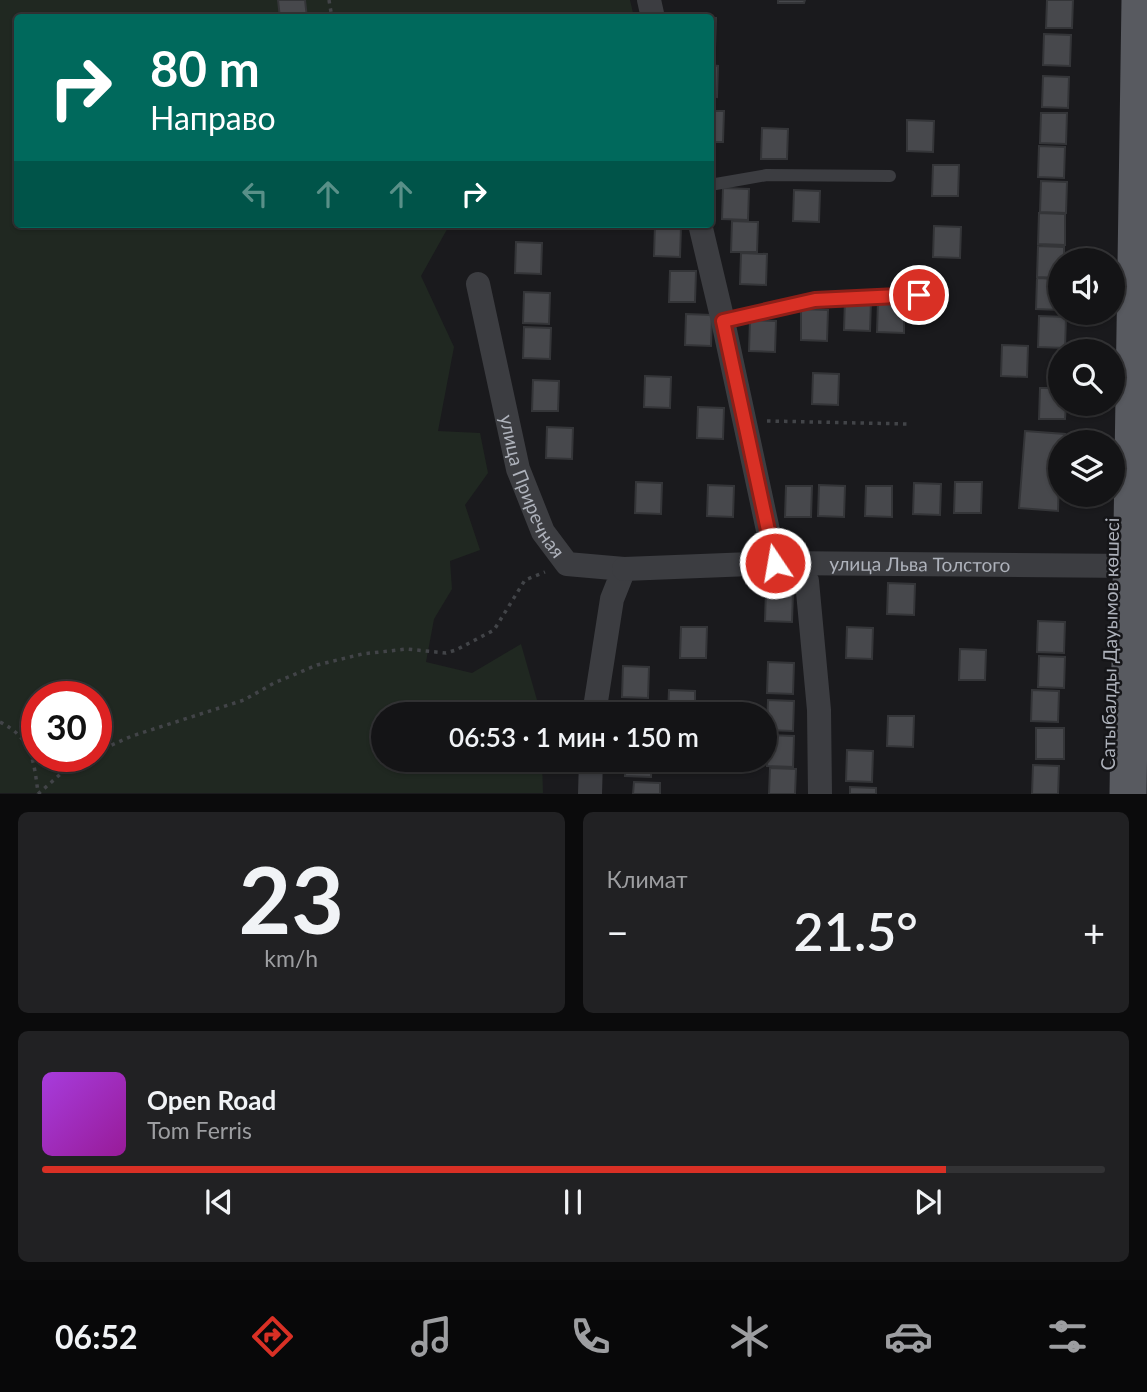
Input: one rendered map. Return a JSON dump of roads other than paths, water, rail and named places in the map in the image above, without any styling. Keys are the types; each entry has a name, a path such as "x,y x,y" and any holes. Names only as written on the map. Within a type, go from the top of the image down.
{"main road":[{"path":"1113,430 1119,190 1118,0"},
{"name":"Сатыбалды Дауымов көшесі","path":"1128,793 1140,0"},
{"name":"Сатыбалды Дауымов көшесі","path":"1107,793 1130,550 1116,507"}],"street":[{"path":"701,228 775,563 807,581 819,710 820,793"},
{"name":"улица Приречная","path":"478,284 518,469 544,532 566,564 624,569"},
{"name":"улица Льва Толстого","path":"624,569 1130,550"},
{"path":"596,702 612,599 624,569"},
{"path":"590,793 591,772"}],"lane":[{"path":"714,184 767,175 890,176"},
{"path":"723,321 815,300 919,295"}]}
